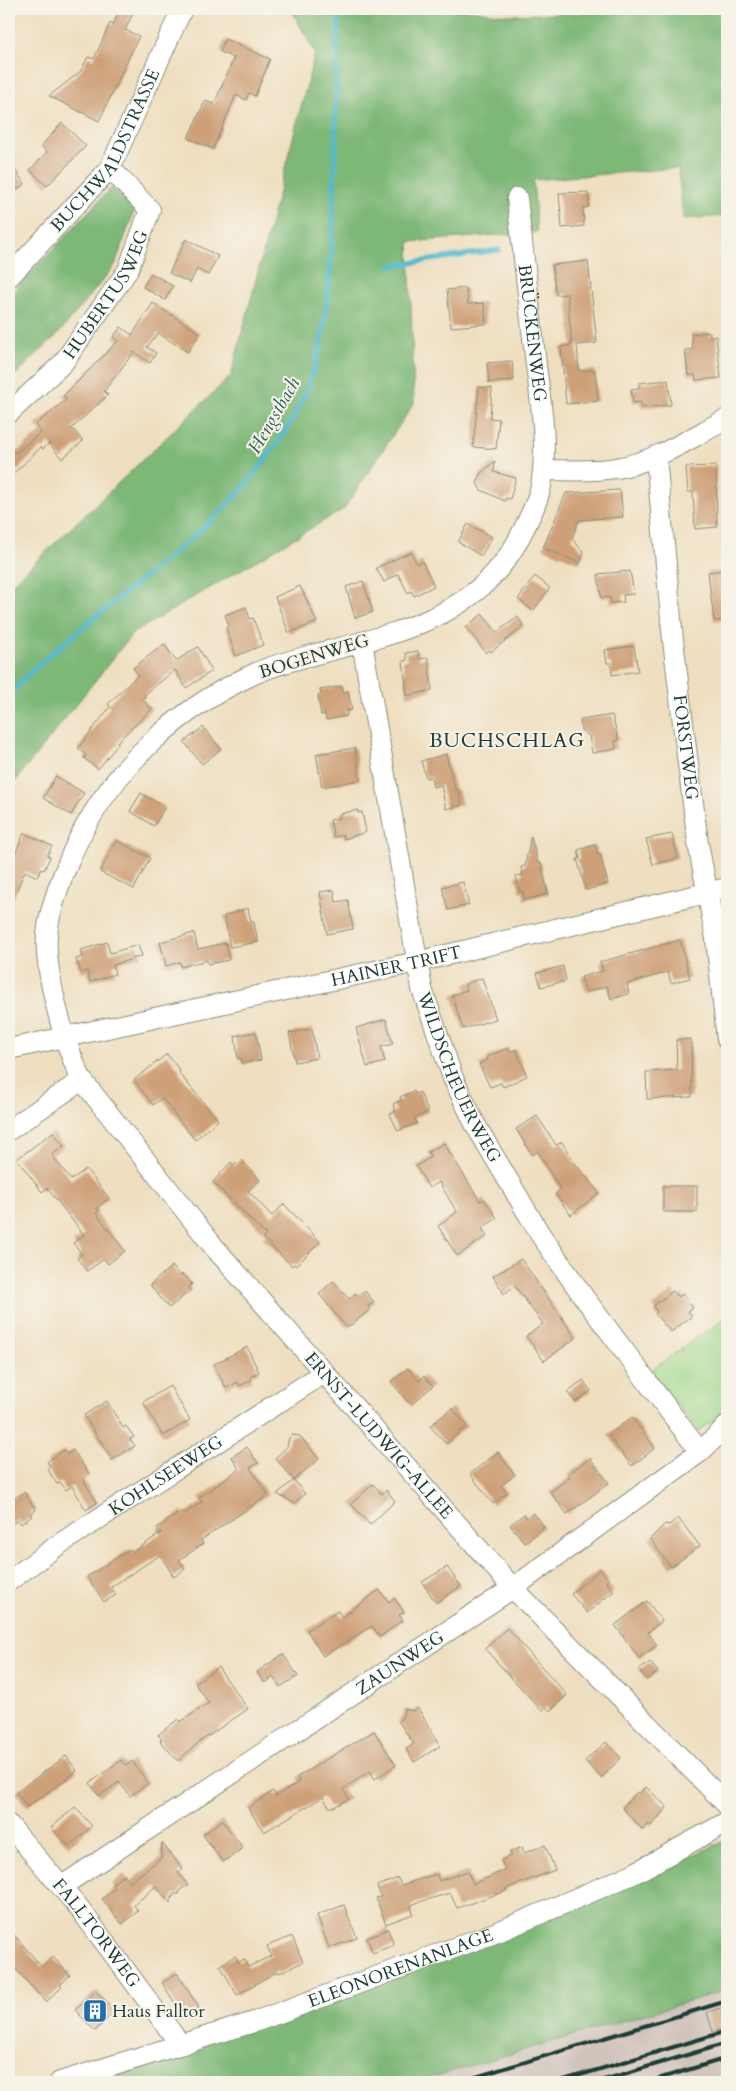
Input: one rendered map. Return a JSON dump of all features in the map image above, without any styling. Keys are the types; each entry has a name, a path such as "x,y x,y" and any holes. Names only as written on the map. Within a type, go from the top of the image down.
{"street":[{"name":"BUCHWALDSTRASSE","path":"9,277 110,168 182,9"},
{"name":"HUBERTUSWEG","path":"9,412 63,363 128,270 150,210 110,168"},
{"name":"BRÜCKENWEG","path":"518,198 542,413 543,470"},
{"path":"543,470 613,469 656,457 727,419"},
{"name":"FORSTWEG","path":"656,457 674,649 707,894 722,982 727,1039"},
{"name":"BOGENWEG","path":"64,1037 46,950 50,915 76,844 95,811 122,772 142,751 186,712 225,688 280,664 362,642 444,613 479,591 493,577 516,543 538,497 543,470"},
{"name":"WILDSCHEUERWEG","path":"362,642 417,962 432,1021 453,1078 484,1141 540,1234 700,1452"},
{"name":"HAINER TRIFT","path":"9,1049 417,962 727,888"},
{"name":"ERNST-LUDWIG-ALLEE","path":"64,1037 71,1060 82,1080 214,1247 512,1588 727,1806"},
{"path":"9,1130 82,1080"},
{"name":"KOHLSEEWEG","path":"9,1581 58,1544 324,1373"},
{"name":"ZAUNWEG","path":"62,1886 512,1588 700,1452 727,1426"},
{"name":"ELEONORENANLAGE","path":"60,2082 257,2021 500,1931 634,1874 727,1822"},
{"name":"FALLTORWEG","path":"9,1825 62,1886 180,2044"}],"shaded area":[{"path":"727,1990 727,2082 415,2082"}],"green space":[{"path":"291,9 459,9 507,15 727,10 727,216 683,219 678,168 533,180 537,232 409,242 414,403 344,509 133,633 9,789 9,587 231,376 315,53"},
{"path":"112,187 134,211 115,265 61,331 9,381 9,296"},
{"path":"727,1317 727,1411 698,1431 650,1371"},
{"path":"727,1840 727,1990 415,2082 79,2082 506,1937"}],"building":[{"path":"120,9 135,9 125,30 139,36 99,121 49,96 80,72 88,57 94,59 110,23 113,25"},
{"path":"225,39 270,59 255,96 249,93 246,100 236,95 213,149 188,138 205,101 214,104 234,58 220,52"},
{"path":"62,123 86,146 47,186 30,170 47,152 41,146"},
{"path":"9,161 25,184 9,196"},
{"path":"588,192 589,207 583,208 584,226 562,228 559,193"},
{"path":"186,239 218,256 208,275 197,269 190,283 169,273"},
{"path":"588,261 597,343 577,345 579,371 595,370 598,401 566,404 561,347 572,345 567,294 556,295 552,265"},
{"path":"151,273 173,286 165,300 143,287"},
{"path":"466,288 468,304 484,303 486,324 451,327 447,290"},
{"path":"153,303 200,333 188,352 158,333 147,347 156,353 150,363 134,352 104,391 108,395 72,428 83,441 62,459 49,443 43,449 41,447 9,478 9,446 16,453 41,432 35,425 67,399 63,396 118,341 113,337 121,327 132,335"},
{"path":"710,332 710,336 716,336 721,378 696,380 695,375 688,375 685,350 693,349 691,334"},
{"path":"512,361 514,380 489,383 487,363"},
{"path":"668,380 671,405 641,408 641,402 633,403 631,389 639,388 639,383"},
{"path":"479,387 492,388 490,418 499,419 496,449 473,447"},
{"path":"495,461 494,472 516,478 510,499 506,498 505,501 481,490 477,483 480,474"},
{"path":"716,466 717,527 695,529 693,492 688,492 686,467"},
{"path":"620,490 623,517 579,520 572,539 584,552 580,563 543,548 566,493"},
{"path":"468,524 492,537 481,556 458,542"},
{"path":"411,552 417,564 422,561 434,586 414,596 411,591 408,593 398,574 384,582 376,568"},
{"path":"727,570 727,620 714,621 708,572"},
{"path":"630,571 634,594 623,595 624,602 611,603 610,597 601,598 598,574"},
{"path":"535,576 550,588 533,611 518,599"},
{"path":"363,581 373,612 355,618 346,587"},
{"path":"300,586 317,622 289,633 275,597"},
{"path":"246,607 250,619 253,618 263,645 236,656 226,628 229,626 225,615"},
{"path":"482,614 497,632 518,617 524,626 491,652 490,650 486,653 466,627"},
{"path":"164,644 176,661 198,647 212,671 186,688 175,670 144,695 145,697 142,699 152,709 117,742 119,743 98,769 84,758 86,755 78,748 110,707 108,704 138,675 133,668"},
{"path":"634,646 638,671 612,675 611,663 607,663 605,650"},
{"path":"418,651 419,659 428,658 432,690 407,696 403,661 407,660 406,653"},
{"path":"342,686 343,692 348,691 352,710 346,711 347,716 326,720 325,714 321,715 318,696 321,695 320,690"},
{"path":"612,715 619,741 615,741 616,749 592,753 589,736 581,730 580,720"},
{"path":"203,727 221,749 202,764 184,742"},
{"path":"355,748 360,780 322,787 316,754"},
{"path":"446,754 455,790 458,789 462,805 446,809 441,785 433,787 431,777 426,778 421,761"},
{"path":"56,776 84,793 71,815 43,798"},
{"path":"141,793 165,807 154,826 130,811"},
{"path":"358,810 358,813 362,812 366,832 344,839 343,835 334,837 330,820 340,818 339,814"},
{"path":"24,833 52,846 47,856 50,857 44,870 41,869 37,877 25,871 9,908 9,868"},
{"path":"672,834 678,858 653,865 646,839"},
{"path":"531,836 538,863 541,863 548,894 524,900 523,891 520,892 516,876 523,875 521,867 525,866"},
{"path":"116,840 150,858 134,889 100,872"},
{"path":"595,845 598,855 600,854 608,884 586,890 577,859 580,859 578,850"},
{"path":"463,882 469,905 448,910 442,887"},
{"path":"334,890 336,902 348,900 353,929 327,934 320,892"},
{"path":"248,908 251,922 254,922 258,942 230,947 224,916"},
{"path":"194,933 198,949 226,943 229,960 208,964 207,960 181,967 180,962 166,966 160,942"},
{"path":"680,940 690,978 671,983 668,972 627,984 629,994 611,999 607,986 586,992 581,977 603,971 600,962"},
{"path":"107,942 110,953 138,945 142,956 113,965 115,974 90,982 87,971 81,973 76,959 83,957 81,950"},
{"path":"563,966 566,981 541,987 537,973"},
{"path":"482,978 496,1019 463,1029 452,995 467,990 465,984"},
{"path":"386,1019 393,1044 381,1047 385,1062 367,1067 356,1028"},
{"path":"312,1029 317,1058 295,1062 289,1033"},
{"path":"256,1032 261,1060 242,1064 241,1058 238,1059 235,1036"},
{"path":"691,1039 692,1097 647,1099 646,1072 677,1070 676,1040"},
{"path":"508,1048 510,1052 516,1049 527,1076 503,1087 501,1083 490,1087 479,1064 488,1060 487,1057"},
{"path":"167,1054 180,1071 179,1073 218,1120 195,1140 162,1098 153,1105 134,1080"},
{"path":"414,1091 415,1094 420,1092 428,1112 414,1118 417,1123 398,1131 390,1114 396,1111 393,1104 401,1100 400,1097"},
{"path":"537,1116 556,1145 562,1142 574,1162 599,1193 571,1215 555,1194 560,1189 538,1152 532,1155 516,1129"},
{"path":"53,1132 64,1146 52,1155 71,1180 86,1169 109,1198 97,1208 99,1211 96,1213 125,1251 108,1264 104,1259 87,1271 77,1258 82,1254 73,1243 84,1235 47,1188 42,1192 17,1159"},
{"path":"444,1143 480,1201 484,1199 497,1218 482,1228 487,1236 457,1256 438,1226 457,1212 439,1182 429,1188 416,1166 431,1157 428,1152"},
{"path":"241,1159 260,1180 248,1191 272,1216 284,1204 320,1242 296,1266 294,1264 292,1266 263,1238 266,1235 213,1182 231,1162 234,1166"},
{"path":"663,1186 697,1186 697,1212 663,1212"},
{"path":"521,1259 576,1338 544,1361 526,1336 543,1324 515,1286 504,1294 493,1276"},
{"path":"172,1266 180,1276 183,1274 192,1284 189,1287 191,1290 169,1308 150,1285"},
{"path":"333,1281 349,1299 356,1293 358,1296 365,1291 374,1302 368,1307 370,1310 347,1328 319,1294"},
{"path":"673,1291 678,1297 683,1294 693,1308 688,1311 692,1316 671,1332 655,1314 657,1312 653,1306"},
{"path":"247,1347 259,1372 250,1377 252,1380 239,1386 238,1382 226,1388 214,1364"},
{"path":"408,1368 419,1381 424,1376 433,1386 411,1405 391,1382"},
{"path":"583,1380 591,1391 575,1402 567,1392"},
{"path":"170,1386 190,1420 163,1436 143,1402"},
{"path":"107,1401 123,1428 126,1426 134,1437 130,1439 135,1446 112,1460 84,1415"},
{"path":"452,1408 467,1426 446,1444 430,1426"},
{"path":"632,1417 655,1448 632,1466 608,1435"},
{"path":"293,1435 300,1436 319,1459 294,1480 275,1458 287,1447 289,1438"},
{"path":"247,1447 258,1463 250,1468 268,1495 201,1540 203,1544 179,1560 185,1569 174,1577 160,1555 111,1587 116,1595 104,1602 87,1577 130,1549 133,1552 161,1533 157,1528 182,1511 184,1514 202,1502 199,1498 239,1469 232,1457"},
{"path":"64,1450 67,1454 73,1450 89,1474 83,1479 97,1503 86,1510 72,1486 66,1490 60,1482 57,1484 47,1468 50,1466 47,1462"},
{"path":"498,1452 515,1475 501,1486 507,1493 493,1504 470,1474"},
{"path":"590,1458 609,1483 567,1514 550,1492 570,1477 568,1474"},
{"path":"294,1480 305,1494 294,1503 277,1494"},
{"path":"373,1484 382,1494 386,1490 395,1501 370,1525 351,1504"},
{"path":"24,1492 36,1510 30,1514 32,1516 21,1524 18,1520 9,1526 9,1502"},
{"path":"533,1513 544,1527 525,1543 510,1525 524,1514 527,1518"},
{"path":"678,1518 700,1546 671,1567 650,1539 665,1524 669,1525"},
{"path":"447,1567 461,1586 436,1603 422,1582"},
{"path":"600,1569 609,1580 606,1582 614,1591 587,1613 571,1594"},
{"path":"379,1590 389,1602 394,1598 404,1612 399,1615 403,1620 380,1637 372,1626 323,1656 307,1630 338,1611 342,1617"},
{"path":"647,1601 662,1621 648,1632 657,1645 639,1658 615,1625"},
{"path":"507,1628 567,1695 550,1711 546,1707 542,1711 485,1649"},
{"path":"283,1654 298,1676 280,1687 273,1677 265,1683 257,1672"},
{"path":"650,1662 658,1672 647,1680 639,1670"},
{"path":"218,1667 248,1709 198,1743 178,1761 160,1741 162,1739 158,1735 178,1719 180,1722 209,1703 195,1683"},
{"path":"418,1708 440,1746 414,1762 406,1749 414,1744 398,1721 402,1718 405,1709 413,1711"},
{"path":"374,1731 396,1765 375,1779 370,1771 343,1789 349,1799 334,1807 329,1807 323,1797 264,1832 248,1808 273,1791 276,1796 299,1782 297,1777"},
{"path":"606,1742 621,1758 601,1778 585,1761"},
{"path":"66,1756 77,1771 27,1807 16,1792"},
{"path":"121,1760 126,1766 132,1761 148,1783 130,1796 119,1782 99,1796 90,1783"},
{"path":"646,1787 667,1807 651,1826 649,1824 643,1830 622,1808 637,1792 639,1794"},
{"path":"75,1807 92,1826 69,1846 51,1828"},
{"path":"222,1820 243,1848 223,1862 203,1835"},
{"path":"162,1843 183,1869 178,1873 188,1885 180,1890 179,1894 174,1894 170,1903 156,1886 134,1905 138,1911 122,1924 102,1899 115,1888 112,1884 124,1874 130,1882 161,1858"},
{"path":"545,1845 555,1870 505,1889 506,1891 457,1908 450,1893 416,1903 411,1906 413,1914 386,1924 376,1898 381,1897 377,1886 398,1878 401,1885 437,1874 439,1881 468,1871 473,1884 505,1870 501,1860 511,1856 510,1852 522,1847 524,1853"},
{"path":"344,1905 357,1938 329,1948 317,1915"},
{"path":"9,1929 42,1967 53,1957 70,1975 60,1985 62,1987 46,2002 9,1962"},
{"path":"388,1929 394,1945 373,1953 367,1938"},
{"path":"292,1936 303,1962 279,1973 278,1971 237,1995 220,1965 235,1956 239,1962 244,1959 248,1967 271,1956 267,1946"},
{"path":"177,1973 199,2008 184,2017 162,1983"},
{"name":"Haus Falltor","path":"96,1991 115,2011 95,2031 75,2010"},
{"path":"727,2006 727,2027 713,2032 707,2012"}],"waterway":[{"name":"Hengstbach","path":"9,696 43,661 174,553 220,512 252,477 267,457 294,416 304,396 320,346 329,285 333,224 339,9"},
{"path":"390,266 499,250"}],"railway":[{"path":"459,2082 727,2001"},
{"path":"557,2082 727,2031"},
{"path":"597,2082 727,2043"},
{"path":"648,2082 727,2058"}],"place":[{"name":"Haus Falltor","path":"95,2011"}],"district":[{"name":"BUCHSCHLAG","path":"507,740"}]}
